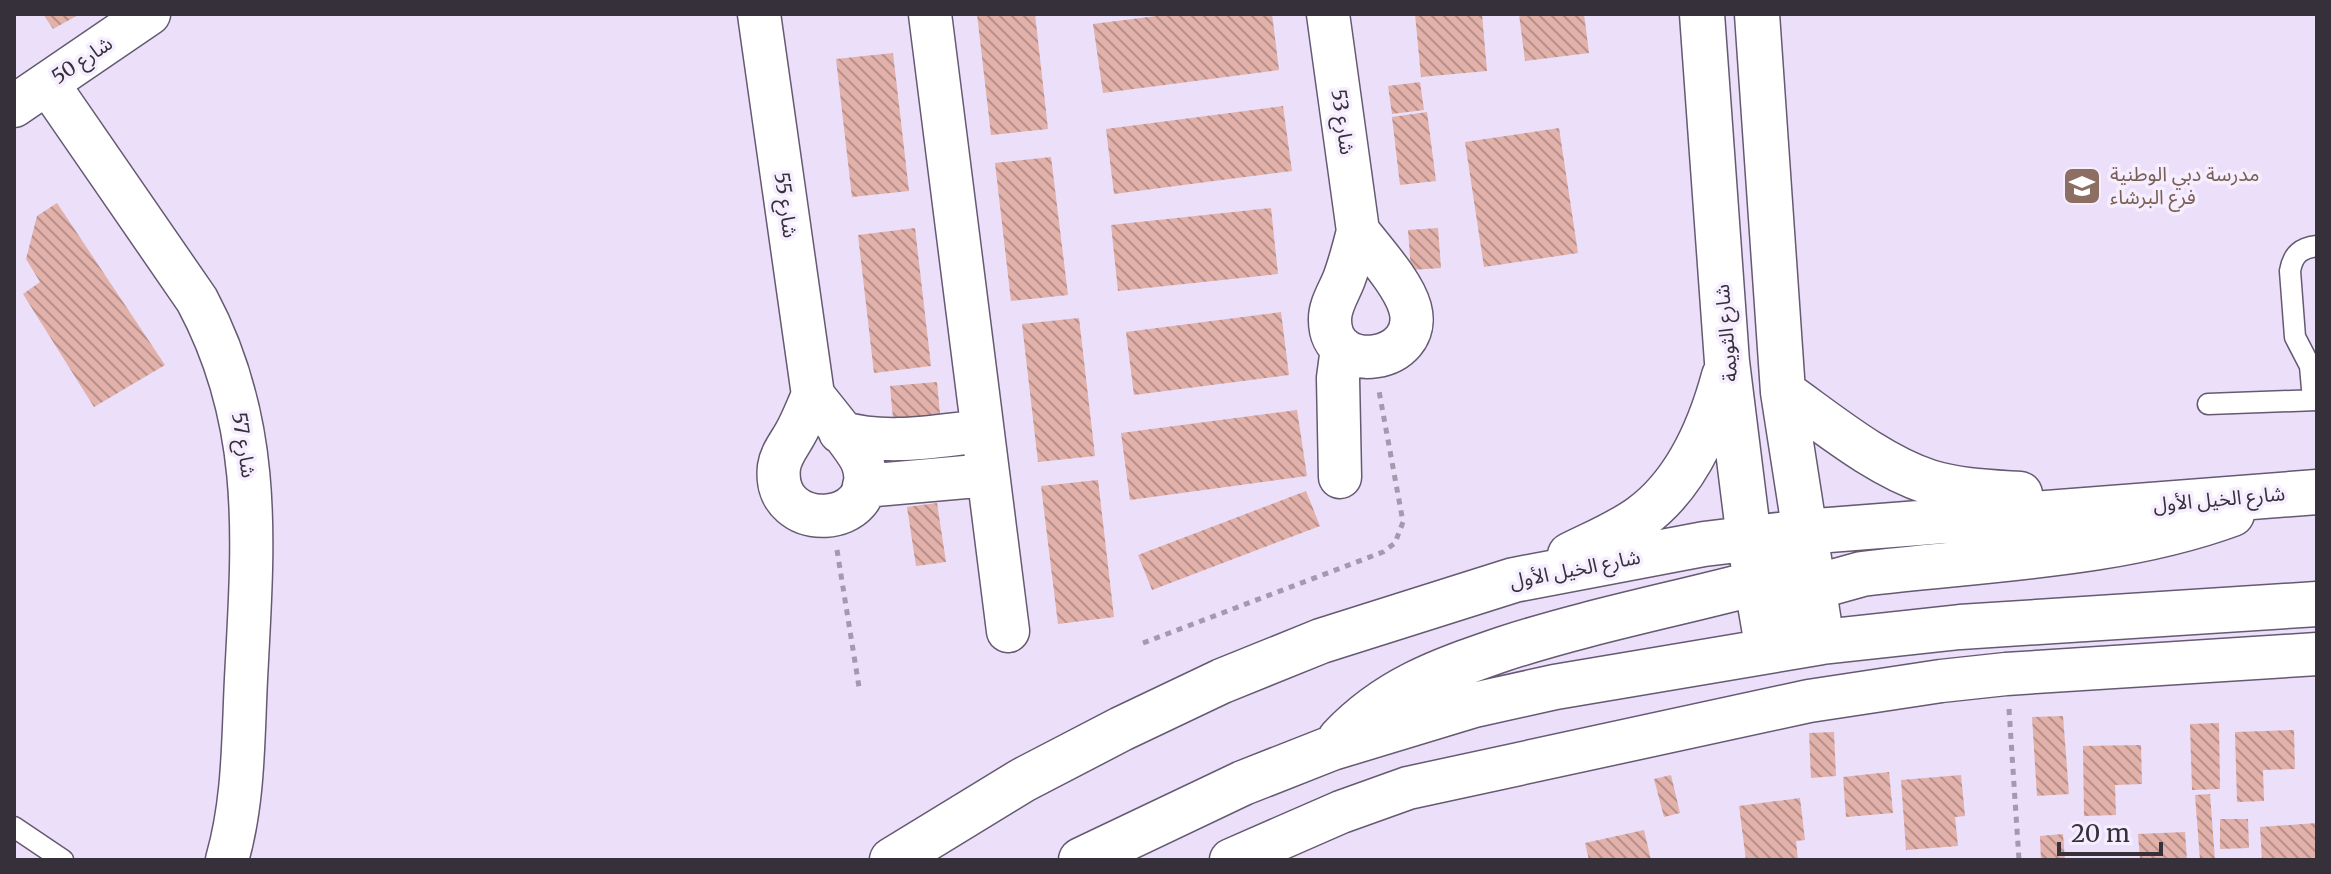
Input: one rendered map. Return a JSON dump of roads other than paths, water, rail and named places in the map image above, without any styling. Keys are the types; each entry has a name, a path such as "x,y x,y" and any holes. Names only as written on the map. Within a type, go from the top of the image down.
{"main road":[{"name":"شارع الثويمة","path":"1702,14 1727,362 1749,539 1768,651"},
{"path":"1757,14 1783,392 1822,642"},
{"path":"1514,580 1622,530 1644,515 1665,494 1687,466 1703,436 1727,362"},
{"path":"1783,392 1883,460 1929,482 1980,491 2162,503"},
{"name":"شارع الخيل الأول","path":"892,860 1023,780 1222,681 1321,641 1514,580 1803,532 2317,492"},
{"path":"1768,651 1774,630 1784,615 1796,602 1826,584 1862,574 2151,539 2189,530 2274,494"},
{"path":"1332,748 1355,723 1382,702 1411,684 1443,670 1557,631 1756,583 1780,574 1792,563 1800,548 1803,532"},
{"path":"1081,860 1229,789 1332,748 1474,705 1515,696 1822,642 1960,627 2317,604"}],"street":[{"name":"شارع 50","path":"31,95 149,14"},
{"name":"شارع 55","path":"759,14 813,395"},
{"path":"930,14 1008,631"},
{"name":"شارع 53","path":"1328,14 1358,231"},
{"name":"شارع 57","path":"31,95 197,300 216,336 232,381 250,481 253,531 240,793 227,860"},
{"path":"1358,231 1400,288 1411,309 1412,321 1403,342 1395,350 1358,353 1335,340 1330,318 1358,231"},
{"path":"1340,477 1338,378 1358,353"},
{"path":"813,395 840,432 863,463 864,486 852,506 832,517 820,518 797,509 789,501 779,479 782,455 813,395"},
{"path":"840,432 874,440 894,440 982,431"},
{"path":"864,486 988,475"},
{"path":"1231,860 1341,812 1408,788 1809,701 2006,674 2317,654"}],"lane":[{"path":"2208,404 2315,400 2310,366 2295,337 2290,271 2298,253 2307,247 2317,246"},
{"path":"14,827 63,860"}],"place":[{"name":"مدرسة دبي الوطنية فرع البرشاء","path":"2082,186"}]}
